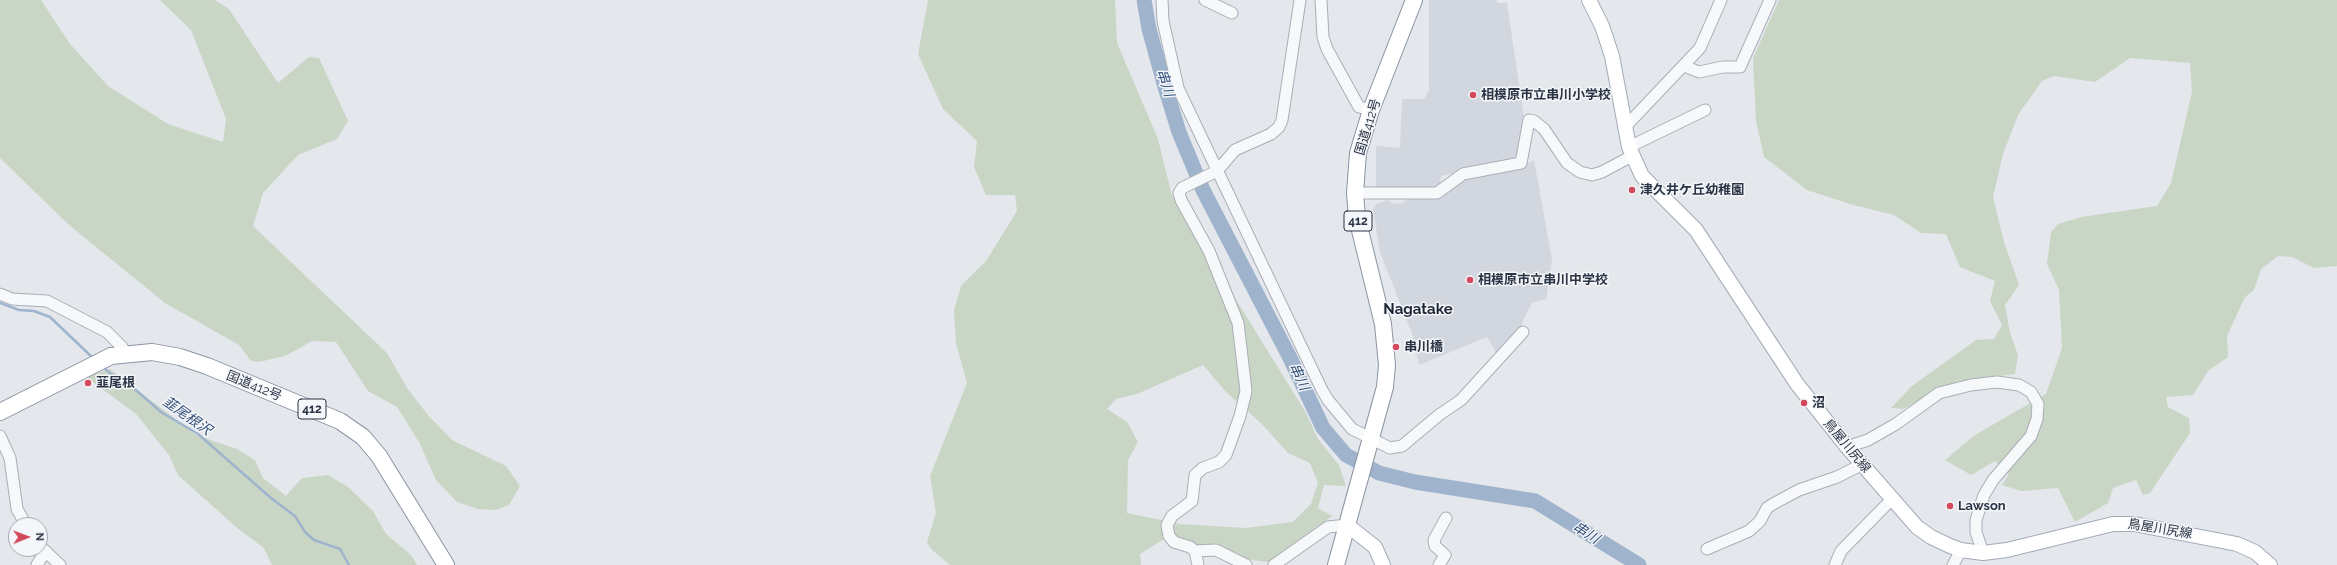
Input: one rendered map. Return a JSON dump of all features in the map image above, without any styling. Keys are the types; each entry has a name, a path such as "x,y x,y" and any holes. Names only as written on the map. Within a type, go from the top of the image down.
{"highway":[{"name":"国道412号","path":"1368,442 1385,387 1386,357 1383,324 1357,218 1355,193 1358,153 1371,110 1414,0"},
{"name":"国道412号","path":"0,412 86,367 118,354 152,352 180,357 340,421 363,437 379,456 446,565"},
{"name":"412","path":"1336,565 1368,442"}],"main road":[{"name":"鳥屋川尻線","path":"1589,0 1602,26 1612,56 1631,151 1650,186 1696,230 1797,384 1847,447 1914,524 1927,535 1961,550 1983,553 2007,550 2083,531 2126,523 2237,544 2255,552 2270,565"},
{"path":"1347,525 1375,546 1383,565"}],"street":[{"path":"1162,0 1163,22 1178,88 1215,171 1328,400 1352,429 1368,442 1390,448 1402,446 1439,415 1461,400 1522,332"},
{"path":"1246,565 1216,550 1195,551 1174,542 1169,536 1169,520 1192,501 1195,475 1203,468 1219,462 1226,454 1240,416 1246,390 1238,323 1208,251 1181,200 1179,193 1182,188 1215,171 1235,150 1271,134 1281,124 1300,0"},
{"path":"1320,0 1323,37 1327,49 1358,107 1371,110"},
{"path":"1625,127 1700,48 1721,0"},
{"path":"1684,66 1699,72 1723,67 1740,67 1770,0"},
{"path":"1210,1 1232,13"},
{"path":"1355,193 1436,193 1463,174 1521,163 1529,120 1534,121 1544,129 1567,164 1580,172 1592,175 1602,172 1631,151 1705,110"},
{"path":"0,294 12,299 47,301 107,332 122,347 118,354"},
{"path":"1847,447 1868,440 1891,427 1939,393 1970,385 1997,382 2019,385 2031,392 2038,404 2037,419 2031,436 1993,480 1984,495 1976,520 1976,532 1983,553"},
{"path":"0,436 10,458 17,509 22,517"},
{"path":"1707,549 1749,531 1760,521 1767,508 1773,504 1799,490 1837,477 1862,464"},
{"path":"1835,565 1841,551 1892,499"},
{"path":"1439,565 1445,555 1435,546 1434,540 1446,518"},
{"path":"1274,565 1328,527 1347,525"},
{"path":"1953,565 1961,550"},
{"path":"1195,551 1198,565"},
{"path":"48,554 60,565"}],"shaded area":[{"name":"相模原市立串川小学校","path":"1429,0 1496,0 1498,3 1507,3 1524,118 1520,159 1441,176 1440,184 1430,190 1376,189 1376,146 1400,148 1402,99 1424,99 1429,90"},
{"name":"相模原市立串川中学校","path":"1534,160 1552,260 1546,299 1532,303 1520,331 1515,331 1505,347 1497,354 1487,337 1419,365 1413,336 1380,252 1373,209 1376,204 1388,200 1393,204 1402,203 1409,199 1440,199 1467,177 1523,166"}],"green space":[{"path":"0,0 41,0 70,44 108,86 168,124 223,142 226,119 191,30 160,0 215,0 229,9 278,83 309,57 319,58 348,121 337,139 298,155 263,193 253,226 387,353 407,388 428,415 452,440 506,466 520,486 509,505 496,510 478,509 457,502 436,480 419,442 397,407 368,391 336,342 312,341 285,356 259,362 251,361 239,345 165,303 69,225 0,158"},
{"path":"928,0 1115,0 1117,43 1158,139 1172,196 1306,413 1318,439 1339,465 1346,486 1324,485 1318,508 1332,516 1269,562 1209,555 1193,545 1164,539 1140,554 1141,565 950,565 931,549 927,542 936,513 930,476 967,383 956,343 954,310 961,286 986,261 1017,211 1015,195 986,195 974,167 977,141 943,109 918,54","holes":["1203,365 1227,393 1262,424 1288,453 1310,463 1318,483 1311,504 1293,522 1246,528 1180,524 1127,513 1128,460 1138,442 1127,422 1107,409 1116,399 1137,394"]},
{"path":"1779,0 2337,0 2337,266 2314,268 2292,257 2278,256 2261,269 2254,290 2245,297 2227,336 2228,357 2208,371 2193,395 2166,397 2168,407 2189,418 2190,433 2150,493 2143,495 2136,480 2113,488 2108,503 2075,522 2058,488 2021,491 2002,485 2009,474 1995,461 1971,475 1945,460 1975,435 2046,394 2062,348 2059,290 2047,264 2051,232 2058,224 2081,217 2157,206 2171,183 2192,92 2190,63 2130,58 2095,82 2054,76 2042,81 2018,115 2003,154 1993,197 2004,242 2019,285 2005,305 2010,333 2018,355 2015,374 1958,381 1903,409 1891,408 1912,386 1976,340 1994,339 2002,325 1990,301 1995,281 1960,267 1946,234 1921,233 1894,215 1850,204 1807,190 1764,157 1756,121 1753,58"},
{"path":"110,369 196,435 237,449 255,460 263,478 286,496 302,478 328,475 348,487 373,511 386,534 411,555 417,565 272,565 264,548 237,528 178,475 169,455 136,414 86,377"}],"waterway":[{"name":"串川","path":"1144,0 1149,29 1165,87 1179,132 1203,190 1290,358 1323,428 1346,455 1379,473 1415,482 1535,501 1639,565"},
{"name":"韮尾根沢","path":"0,303 19,310 34,311 50,317 94,359"},
{"name":"韮尾根沢","path":"102,366 111,374 122,378 161,412 198,434 271,498 295,516 305,532 314,540 340,549 349,565"}],"place":[{"name":"相模原市立串川小学校","path":"1473,95"},
{"name":"津久井ケ丘幼稚園","path":"1632,190"},
{"name":"相模原市立串川中学校","path":"1470,280"},
{"name":"串川橋","path":"1396,347"},
{"name":"韮尾根","path":"88,383"},
{"name":"沼","path":"1804,403"},
{"name":"Lawson","path":"1950,506"}],"district":[{"name":"Nagatake","path":"1418,309"}]}
